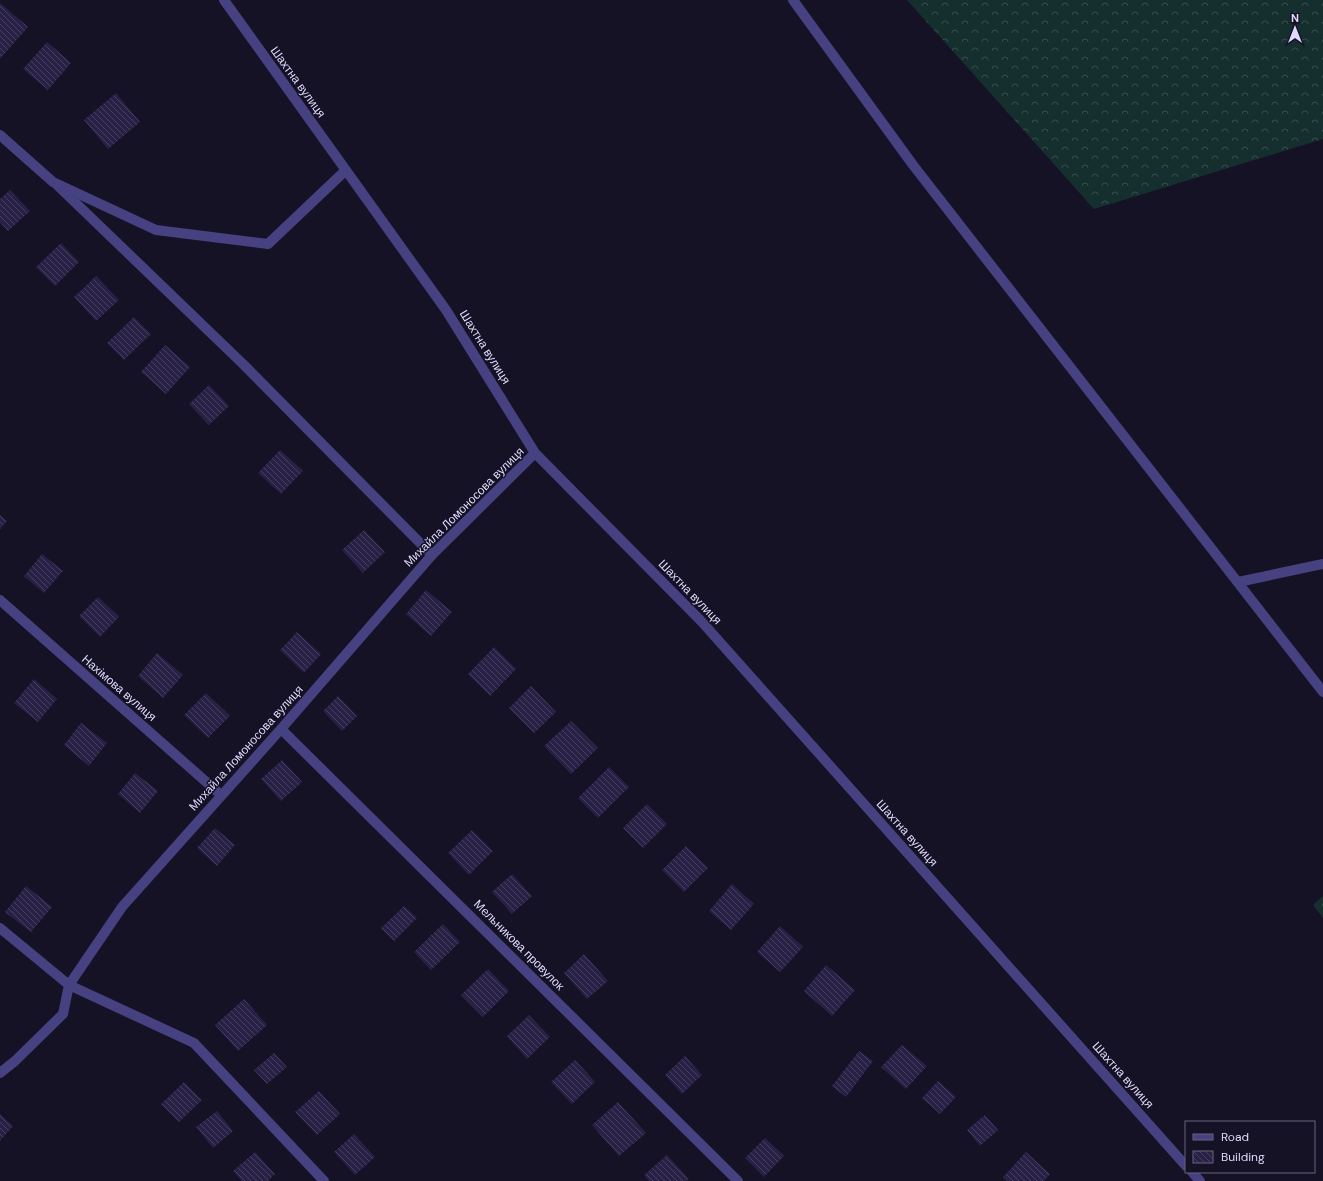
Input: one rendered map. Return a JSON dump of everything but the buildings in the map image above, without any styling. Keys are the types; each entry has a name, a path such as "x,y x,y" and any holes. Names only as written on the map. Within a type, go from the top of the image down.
{"street":[{"name":"Шахтна вулиця","path":"224,0 446,310 535,453 702,622 1185,1165"},
{"path":"793,0 913,165 1323,692"},
{"path":"0,135 53,182 243,364 432,555"},
{"path":"53,182 156,230 268,244 346,170"},
{"name":"Михайла Ломоносова вулиця","path":"0,1073 15,1061 64,1014 69,985 122,907 281,729 432,555 535,453"},
{"path":"1238,582 1323,564"},
{"name":"Нахімова вулиця","path":"0,600 221,795"},
{"name":"Мельникова провулок","path":"281,729 738,1181"},
{"path":"0,928 69,985 194,1043 324,1181"},
{"path":"1193,1173 1200,1181"}],"green space":[{"path":"907,0 1323,0 1323,139 1094,209"},
{"path":"1323,896 1323,918 1313,905"}]}
